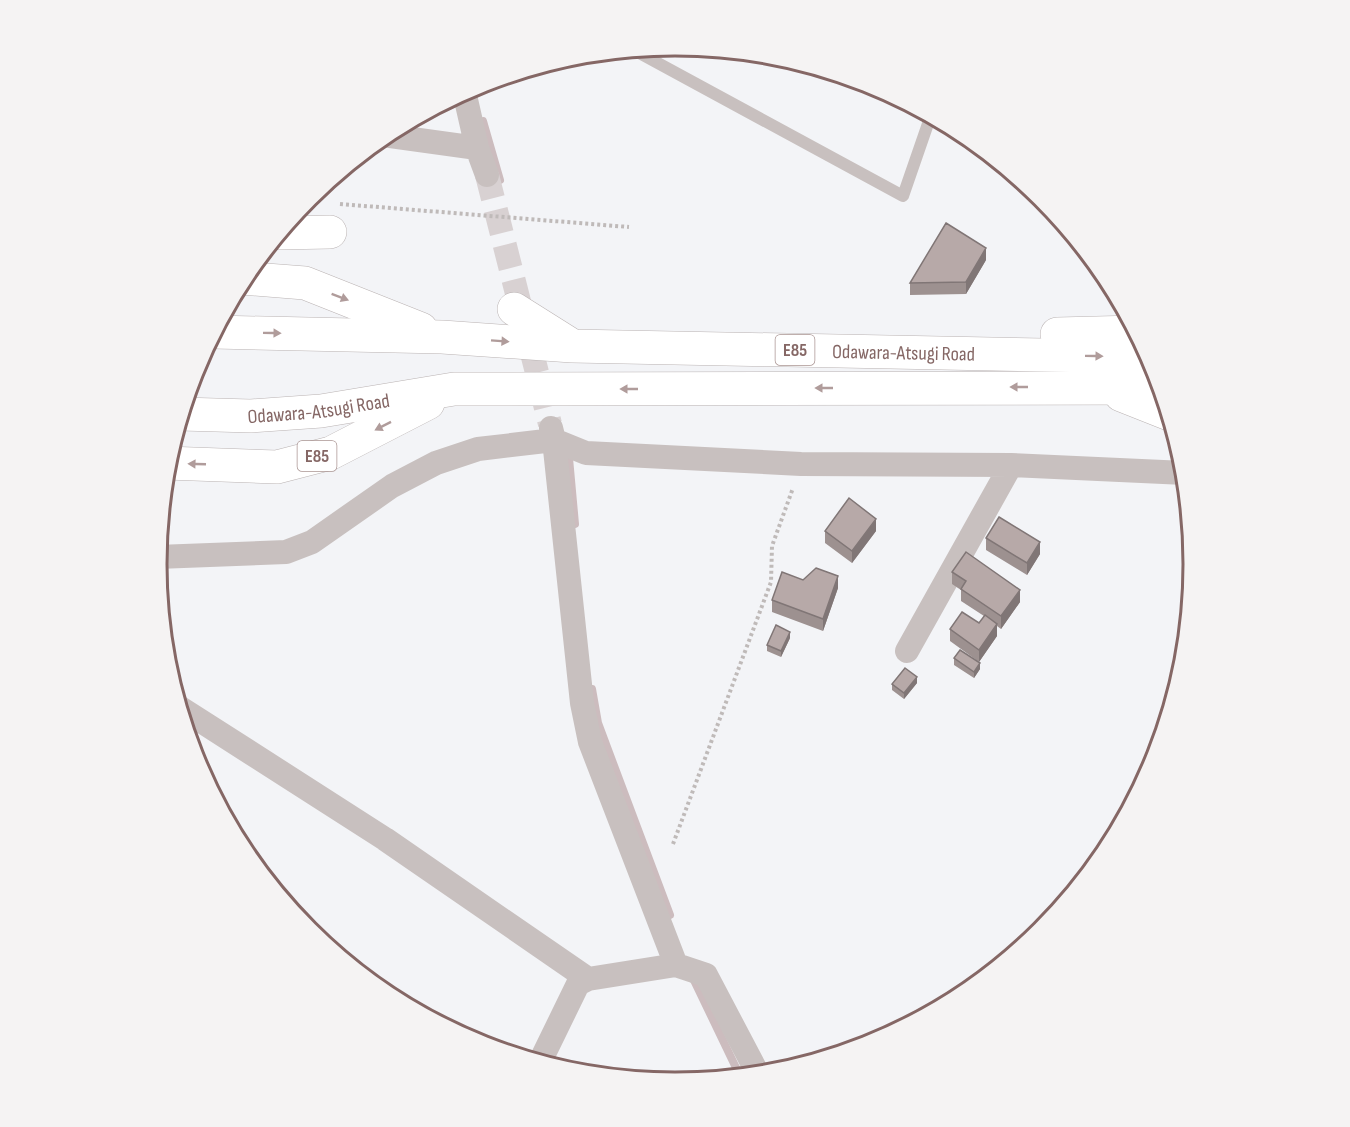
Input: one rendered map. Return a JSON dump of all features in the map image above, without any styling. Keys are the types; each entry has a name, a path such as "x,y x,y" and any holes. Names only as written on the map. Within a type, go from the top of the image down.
{"highway":[{"path":"293,229 334,218"},
{"name":"Odawara-Atsugi Road","path":"254,279 305,283 442,337"},
{"path":"514,309 572,346"},
{"name":"Odawara-Atsugi Road","path":"223,332 442,337 572,346 1139,357"},
{"path":"663,347 1127,332"},
{"path":"1102,387 1159,410"},
{"name":"Odawara-Atsugi Road","path":"190,414 251,416 321,411 454,389 1151,388"},
{"name":"Odawara-Atsugi Road","path":"177,463 277,467 331,453 454,389"}],"street":[{"path":"466,101 477,148 487,175"},
{"path":"399,137 477,148"},
{"path":"552,432 582,703 590,742 676,965"},
{"path":"167,557 286,552 312,542 392,486 436,463 478,449 552,432 586,453 801,464 1011,465 1175,473"},
{"path":"907,651 1011,465"},
{"path":"190,713 385,839 588,979"},
{"path":"544,1054 578,984 588,979 676,965 706,975 753,1065"}],"lane":[{"path":"646,57 840,164 903,196 928,124"}],"path":[{"path":"334,218 629,227"},
{"path":"673,844 771,582 772,546 801,464"}],"building":[{"path":"946,223 986,248 966,282 910,283"},
{"path":"849,498 876,519 852,551 825,531"},
{"path":"999,517 1040,542 1027,563 986,538"},
{"path":"966,552 1020,590 1001,616 961,589 966,581 952,572"},
{"path":"816,568 838,576 823,619 772,600 782,572 803,580"},
{"path":"962,612 979,623 985,615 997,624 979,650 950,629"},
{"path":"776,625 790,632 781,651 767,645"},
{"path":"960,650 980,663 974,672 954,658"},
{"path":"905,668 917,677 904,693 892,684"}],"waterway":[{"path":"483,121 500,180"},
{"path":"569,458 575,524"},
{"path":"592,689 598,723 670,915"},
{"path":"691,974 736,1067"}],"tunnel":[{"path":"487,175 550,424"}]}
